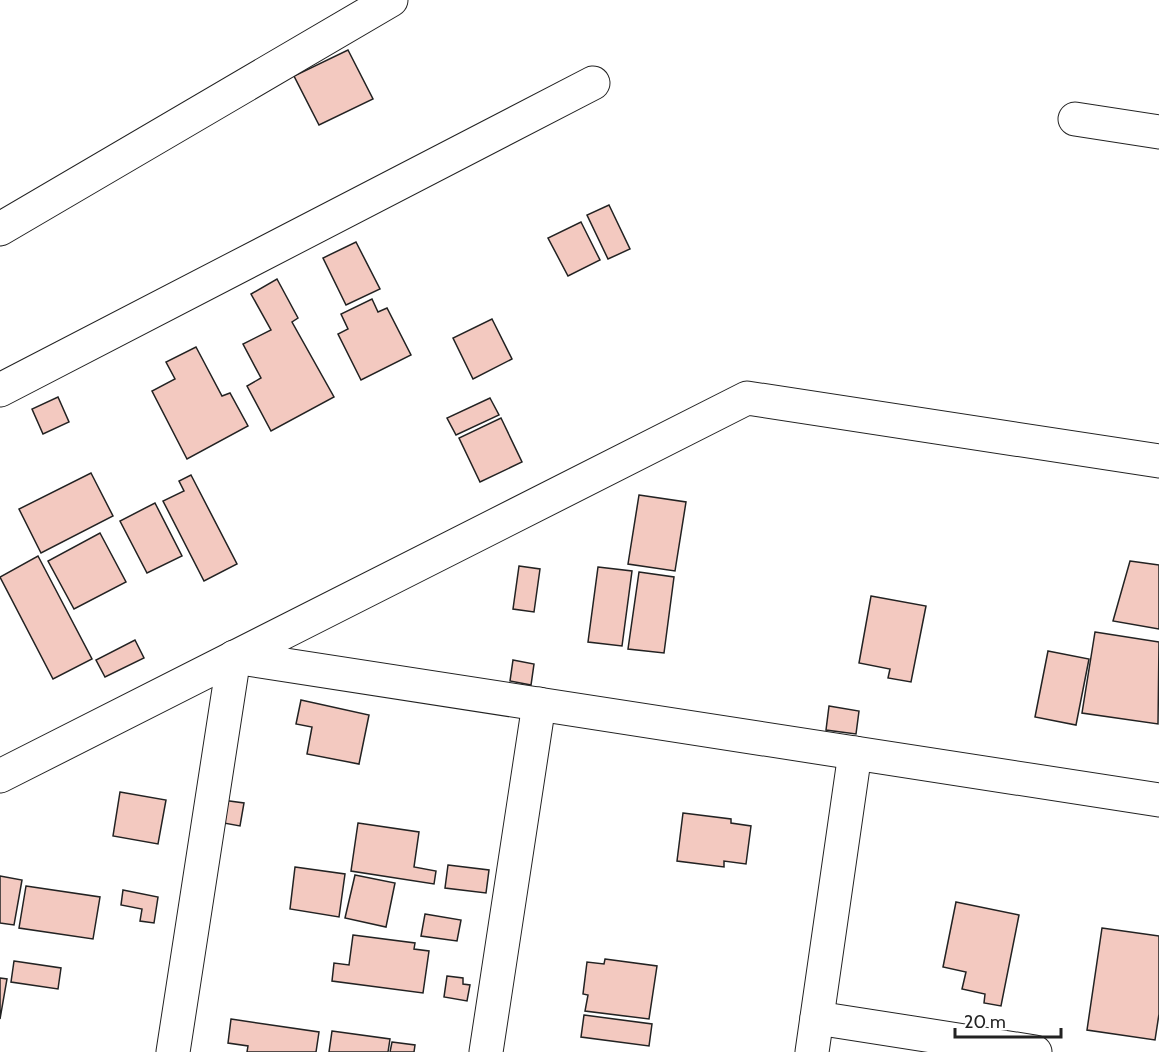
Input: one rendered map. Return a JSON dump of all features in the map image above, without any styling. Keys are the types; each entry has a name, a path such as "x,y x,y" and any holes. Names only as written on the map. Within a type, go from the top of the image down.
{"street":[{"path":"0,229 391,0"},
{"path":"0,390 592,83"},
{"path":"1075,119 1159,132"},
{"path":"0,776 747,398 1159,460"},
{"path":"234,657 1159,800"},
{"path":"173,1052 234,657"},
{"path":"486,1052 539,704"},
{"path":"812,1052 855,753"},
{"path":"817,1018 1035,1052"}],"building":[{"path":"348,50 373,99 319,125 294,76"},
{"path":"609,205 630,249 608,259 587,215"},
{"path":"581,222 600,260 568,276 548,238"},
{"path":"356,242 380,289 346,305 323,258"},
{"path":"277,279 298,318 292,322 334,397 271,431 247,386 261,378 243,344 271,330 251,294"},
{"path":"372,299 378,312 387,308 411,355 361,380 338,334 348,329 341,314"},
{"path":"492,319 512,359 473,379 453,338"},
{"path":"196,347 222,396 230,393 248,426 187,459 152,391 175,379 166,362"},
{"path":"58,397 69,422 43,434 32,409"},
{"path":"490,398 499,415 456,435 447,418"},
{"path":"501,418 522,462 480,482 459,438"},
{"path":"91,473 113,516 41,553 19,509"},
{"path":"191,475 237,564 204,581 163,501 184,491 179,481"},
{"path":"639,495 686,502 675,571 628,564"},
{"path":"155,503 182,556 147,573 120,521"},
{"path":"100,533 126,582 74,609 48,561"},
{"path":"38,556 92,659 53,679 0,577"},
{"path":"1130,561 1159,565 1159,629 1113,621"},
{"path":"519,566 540,569 534,612 513,609"},
{"path":"598,567 632,571 622,646 588,642"},
{"path":"639,572 674,577 664,653 628,649"},
{"path":"871,596 926,606 911,682 888,678 890,669 859,663"},
{"path":"1095,632 1159,642 1158,724 1082,713"},
{"path":"135,640 144,658 105,677 96,660"},
{"path":"1048,651 1089,659 1076,725 1035,717"},
{"path":"513,660 534,664 531,685 510,681"},
{"path":"301,700 369,715 359,764 307,754 312,727 296,724"},
{"path":"829,706 859,711 856,734 826,730"},
{"path":"120,792 166,800 158,844 113,836"},
{"path":"222,800 244,803 240,826 218,822"},
{"path":"683,813 731,819 731,823 751,826 746,864 724,861 724,867 677,861"},
{"path":"358,823 419,832 414,867 436,871 434,884 351,871"},
{"path":"448,865 489,870 486,893 445,888"},
{"path":"295,867 345,874 339,917 290,909"},
{"path":"355,875 395,883 386,927 345,918"},
{"path":"0,876 22,880 14,925 0,923"},
{"path":"26,886 100,897 93,939 19,928"},
{"path":"123,890 158,897 154,923 140,921 142,909 121,905"},
{"path":"956,902 1019,915 1001,1006 984,1003 985,994 962,989 966,972 943,967"},
{"path":"425,914 461,920 457,941 421,936"},
{"path":"1102,928 1159,936 1159,1014 1155,1040 1087,1030"},
{"path":"353,935 415,943 414,949 429,951 423,993 332,981 334,963 349,965"},
{"path":"605,959 657,966 649,1019 585,1011 588,995 583,994 587,962 604,964"},
{"path":"14,961 61,968 58,989 11,982"},
{"path":"447,976 463,978 463,984 470,985 467,1001 444,997"},
{"path":"0,978 7,979 0,1019"},
{"path":"584,1015 652,1024 649,1046 581,1037"},
{"path":"231,1019 319,1032 316,1052 247,1052 248,1046 228,1043"},
{"path":"332,1031 390,1039 388,1052 329,1052"},
{"path":"392,1042 415,1045 414,1052 390,1052"}]}
